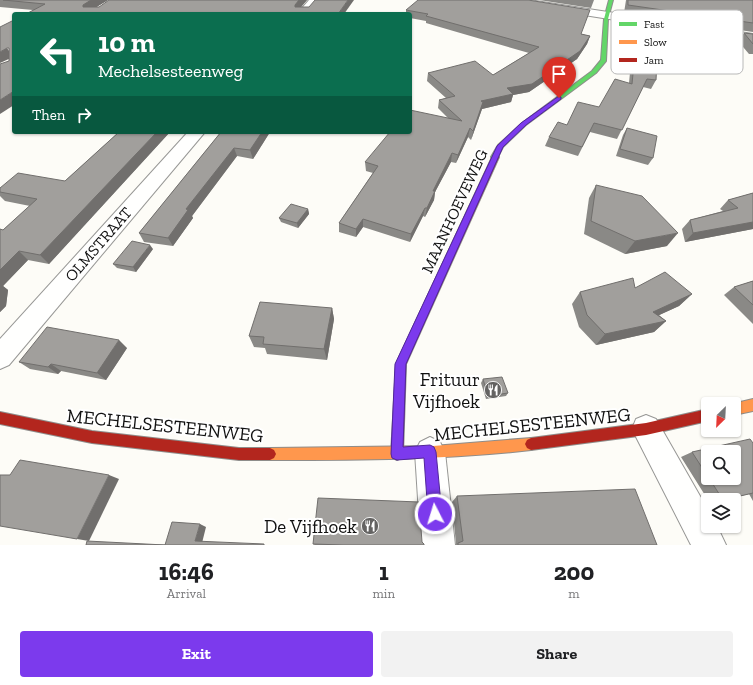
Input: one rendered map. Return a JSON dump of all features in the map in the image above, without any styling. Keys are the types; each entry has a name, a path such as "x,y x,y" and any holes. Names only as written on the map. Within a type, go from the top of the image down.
{"street":[{"path":"305,12 315,0"},
{"path":"509,0 611,16"},
{"name":"MAANHOEVEWEG","path":"397,454 401,364 500,146 524,124 594,72 604,60 606,19 611,0"},
{"path":"743,36 753,38"},
{"name":"OLMSTRAAT","path":"0,358 195,134"},
{"path":"741,408 753,405"},
{"name":"MECHELSESTEENWEG","path":"0,418 92,437 239,454 397,454 501,448 646,429 701,417"},
{"path":"646,429 709,545"},
{"path":"430,452 438,545"}],"building":[{"path":"3,0 91,0 83,5 83,7 99,7 109,0 299,0 295,7 309,7 315,0 348,0 339,12 30,12 45,4"},
{"path":"418,0 528,0 590,10 581,34 590,36 580,51 532,84 507,88 513,94 481,101 483,102 473,131 470,128 458,155 452,153 433,191 435,191 427,208 425,208 411,234 363,219 356,229 339,223 378,166 365,162 388,134 412,134 412,110 462,121 439,100 455,96 428,73 475,61 493,75 539,47 426,16 428,14 406,10"},
{"path":"628,0 753,0 753,23 743,22 743,10 663,10 628,5"},
{"path":"12,21 12,92 0,100 0,64 9,61 9,48 0,52 0,27"},
{"path":"744,33 753,34 753,44"},
{"path":"633,74 656,74 656,80 647,79 622,130 594,123 582,147 549,137 558,122 567,125 578,102 599,107 615,79 632,84"},
{"path":"627,128 657,136 653,158 620,149"},
{"path":"117,134 155,134 40,255 19,251 0,270 0,229 3,230 37,199 0,192 0,188 18,173 65,181"},
{"path":"219,134 261,134 250,150 234,148 186,209 188,210 168,238 139,233"},
{"path":"596,185 642,196 678,233 635,241 591,221"},
{"path":"753,193 753,222 693,233 690,220 738,208 728,200"},
{"path":"291,204 308,209 297,223 279,218"},
{"path":"132,241 150,245 133,267 113,264"},
{"path":"665,272 692,294 653,312 666,321 605,334 587,315 580,292 633,278 635,288"},
{"path":"753,281 753,305 734,287"},
{"path":"260,302 332,308 324,349 263,344 264,337 249,336"},
{"path":"47,327 119,340 97,373 51,364 48,367 19,362"},
{"name":"Frituur Vijfhoek","path":"502,377 508,393 488,396 483,379"},
{"path":"750,439 753,443 753,493 741,496 741,493 719,493 713,485 741,485 741,445 723,445"},
{"path":"701,450 701,466 692,452"},
{"path":"20,460 109,475 77,539 0,526 0,475 10,475"},
{"path":"635,489 657,545 458,545 458,543 463,541 457,496"},
{"name":"De Vijfhoek","path":"318,498 419,502 422,542 424,545 313,544"},
{"path":"172,522 200,524 195,541 264,544 264,545 165,545"},
{"path":"87,541 165,545 86,545"}],"traffic: fast":[{"path":"495,157 500,146 524,124 594,72 604,60 606,19 611,0"}],"traffic: slow":[{"path":"741,408 753,405"},
{"path":"270,454 368,454 433,452 498,448 531,444"}],"traffic: jam":[{"path":"397,454 401,364 495,157"},
{"path":"531,444 646,429 701,417"},
{"path":"0,418 92,437 239,454 270,454"}],"place":[{"name":"Frituur Vijfhoek","path":"493,390"},
{"name":"De Vijfhoek","path":"370,526"}],"route":[{"path":"435,514 430,452 397,454 401,364 500,146 524,124 559,98"}]}
